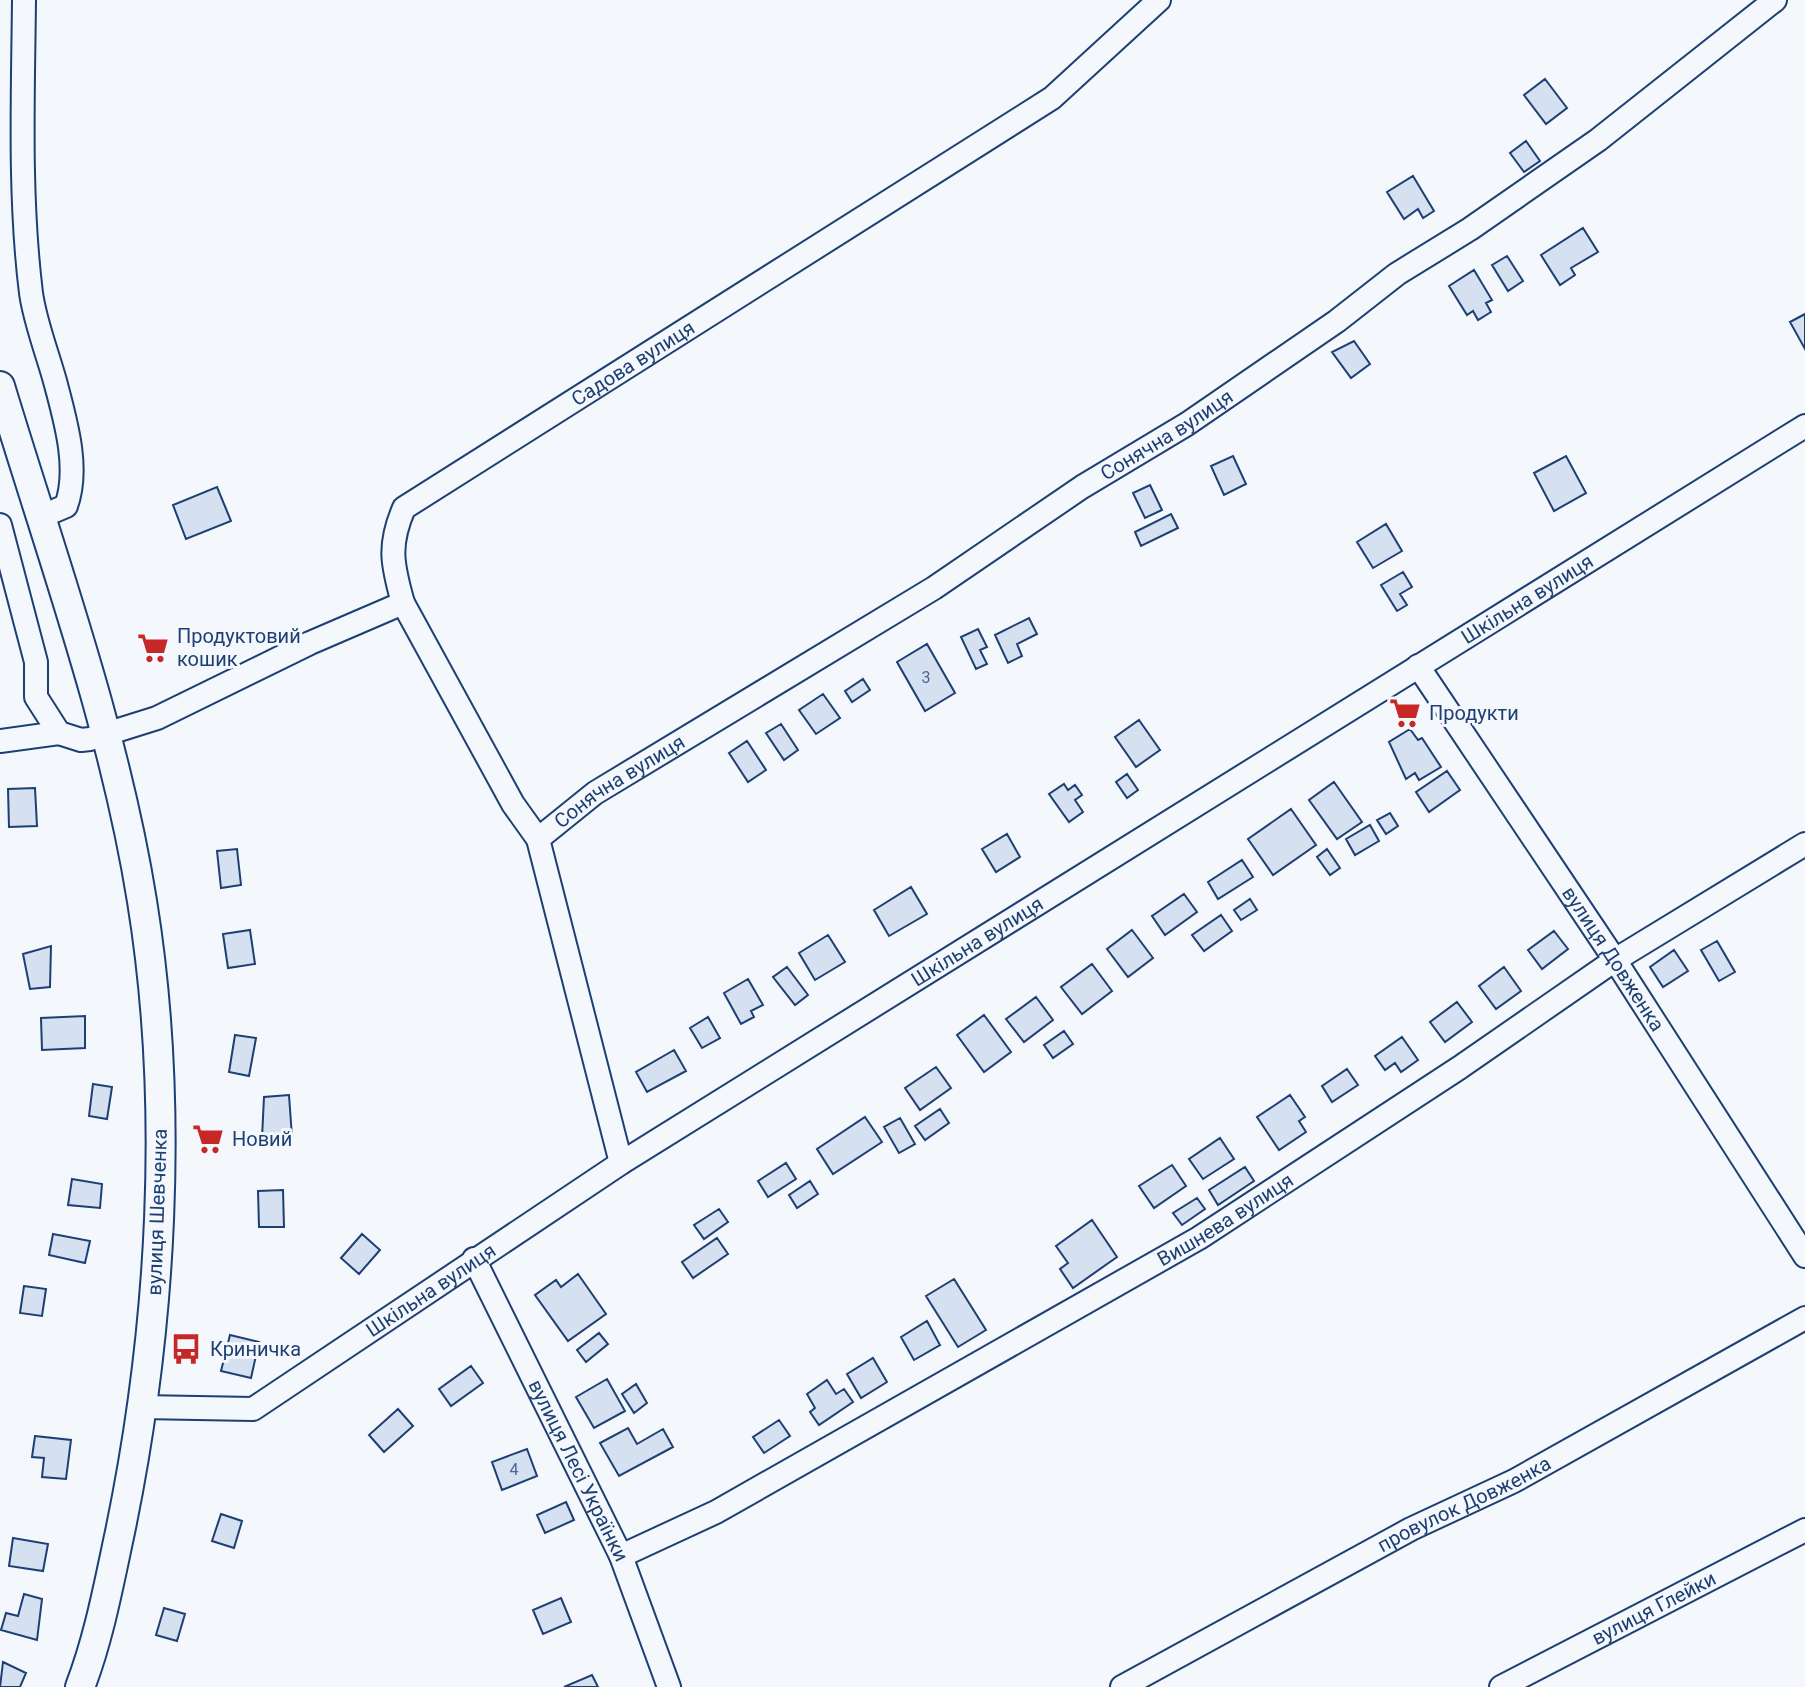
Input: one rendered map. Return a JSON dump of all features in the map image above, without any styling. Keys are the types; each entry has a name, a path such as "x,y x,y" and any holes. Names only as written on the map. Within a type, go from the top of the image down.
{"main road":[{"name":"вулиця Шевченка","path":"0,386 104,735 142,899 152,979 159,1107 154,1311 141,1407 111,1573 80,1687"}],"street":[{"path":"24,0 22,146 32,294 68,431 71,493 66,506 40,517"},
{"name":"Садова вулиця","path":"538,839 513,804 403,603 394,570 392,536 404,508 1052,98 1159,0"},
{"name":"Сонячна вулиця","path":"538,839 595,793 934,588 1082,487 1187,424 1337,321 1397,274 1470,229 1598,140 1775,0"},
{"name":"Шкільна вулиця","path":"141,1407 253,1409 621,1163 1805,426"},
{"path":"0,525 36,662 36,697 59,733"},
{"path":"0,741 59,733 81,740 157,718 310,643 403,603"},
{"name":"вулиця Довженка","path":"1418,666 1615,960 1805,1256"},
{"path":"538,839 621,1163"},
{"name":"Вишнева вулиця","path":"621,1556 716,1512 1199,1238 1459,1068 1615,960 1805,844"},
{"name":"вулиця Лесі Українки","path":"474,1259 621,1556 669,1687"},
{"name":"провулок Довженка","path":"1122,1687 1411,1529 1514,1481 1805,1318"},
{"name":"вулиця Глейки","path":"1501,1687 1805,1530"}],"building":[{"path":"1545,79 1567,108 1546,124 1524,95"},
{"path":"1526,141 1540,161 1524,172 1510,153"},
{"path":"1413,176 1434,211 1423,218 1418,209 1404,219 1387,192"},
{"path":"1583,228 1598,252 1571,268 1575,275 1560,285 1541,255"},
{"path":"1507,256 1523,281 1508,291 1492,265"},
{"path":"1474,270 1492,300 1486,303 1491,312 1478,320 1473,311 1467,315 1449,286"},
{"path":"1805,314 1805,349 1790,322"},
{"path":"1354,341 1370,364 1351,378 1332,352"},
{"path":"1233,456 1246,484 1224,495 1211,466"},
{"path":"1566,456 1586,493 1554,511 1534,473"},
{"path":"1150,485 1162,510 1145,518 1133,493"},
{"path":"217,487 231,521 186,539 173,505"},
{"path":"1171,514 1178,528 1141,546 1135,532"},
{"path":"1386,524 1402,551 1373,568 1357,542"},
{"path":"1403,572 1412,587 1400,594 1407,605 1397,611 1381,585"},
{"path":"1029,618 1037,634 1017,644 1022,656 1008,663 995,635"},
{"path":"978,629 987,647 980,650 987,664 976,669 961,637"},
{"path":"927,644 955,693 925,711 897,662"},
{"path":"863,679 870,690 852,702 845,691"},
{"path":"823,694 840,718 816,734 799,710"},
{"path":"1139,720 1160,750 1136,767 1115,737"},
{"path":"781,724 798,750 784,760 766,733"},
{"path":"1410,729 1418,740 1422,738 1441,767 1419,780 1415,773 1406,779 1389,742"},
{"path":"747,741 766,770 748,782 729,753"},
{"path":"1447,771 1460,790 1429,812 1416,792"},
{"path":"1127,774 1138,790 1127,798 1116,782"},
{"path":"1334,782 1362,822 1337,839 1309,800"},
{"path":"1064,784 1068,790 1075,785 1082,795 1075,800 1083,812 1069,822 1049,794"},
{"path":"35,788 37,826 9,827 8,789"},
{"path":"1291,809 1316,845 1273,875 1248,839"},
{"path":"1390,813 1398,826 1386,834 1377,820"},
{"path":"1370,825 1379,841 1355,855 1346,839"},
{"path":"1007,834 1020,857 996,872 982,849"},
{"path":"237,849 241,885 221,888 217,851"},
{"path":"1327,849 1340,868 1330,875 1317,857"},
{"path":"1242,860 1253,877 1218,899 1208,882"},
{"path":"911,887 927,914 889,936 874,910"},
{"path":"1184,894 1197,912 1165,935 1152,916"},
{"path":"1250,899 1257,910 1241,920 1234,910"},
{"path":"1221,915 1232,931 1204,951 1192,935"},
{"path":"250,930 255,964 228,968 223,934"},
{"path":"1132,930 1153,958 1128,977 1107,949"},
{"path":"1554,931 1568,949 1542,969 1528,950"},
{"path":"828,935 845,962 815,980 799,953"},
{"path":"1717,941 1735,972 1719,981 1701,950"},
{"path":"51,946 50,987 30,989 23,954"},
{"path":"1674,950 1688,971 1663,987 1650,967"},
{"path":"1092,964 1112,991 1082,1014 1061,987"},
{"path":"787,967 808,995 795,1005 773,977"},
{"path":"1504,967 1521,991 1496,1009 1479,986"},
{"path":"748,979 763,1005 751,1011 754,1017 741,1024 724,993"},
{"path":"1036,997 1053,1020 1024,1042 1006,1019"},
{"path":"1457,1002 1472,1022 1445,1042 1430,1022"},
{"path":"984,1015 1011,1052 984,1072 957,1035"},
{"path":"85,1016 85,1048 42,1050 41,1018"},
{"path":"708,1017 720,1038 702,1048 690,1028"},
{"path":"1064,1031 1073,1044 1053,1058 1044,1045"},
{"path":"235,1035 256,1038 249,1076 229,1072"},
{"path":"1402,1037 1418,1060 1401,1072 1395,1063 1385,1070 1375,1056"},
{"path":"674,1050 686,1071 647,1092 636,1072"},
{"path":"936,1067 951,1088 920,1110 905,1088"},
{"path":"1347,1069 1358,1085 1332,1102 1322,1086"},
{"path":"93,1084 112,1087 107,1119 89,1116"},
{"path":"289,1095 292,1137 262,1138 264,1097"},
{"path":"1290,1095 1305,1117 1299,1121 1306,1132 1279,1150 1257,1117"},
{"path":"940,1109 949,1123 925,1140 915,1126"},
{"path":"865,1117 882,1142 833,1174 817,1149"},
{"path":"900,1118 915,1144 899,1153 884,1127"},
{"path":"1220,1138 1234,1159 1203,1179 1189,1159"},
{"path":"786,1163 796,1179 768,1197 758,1181"},
{"path":"1172,1165 1186,1186 1154,1208 1139,1186"},
{"path":"1245,1167 1254,1181 1218,1205 1209,1190"},
{"path":"72,1179 102,1184 100,1208 68,1205"},
{"path":"810,1181 818,1194 797,1208 789,1195"},
{"path":"283,1190 284,1227 259,1227 258,1191"},
{"path":"1197,1198 1205,1209 1182,1225 1173,1213"},
{"path":"719,1209 728,1222 704,1239 694,1225"},
{"path":"1092,1220 1117,1257 1073,1288 1060,1269 1068,1263 1056,1246"},
{"path":"53,1234 90,1241 85,1263 49,1255"},
{"path":"362,1234 380,1250 359,1274 341,1258"},
{"path":"717,1238 728,1254 693,1278 682,1262"},
{"path":"578,1274 606,1314 568,1341 535,1295 556,1280 561,1287"},
{"path":"954,1279 986,1330 958,1347 926,1296"},
{"path":"24,1286 46,1289 42,1316 20,1313"},
{"path":"927,1321 940,1345 914,1360 901,1337"},
{"path":"599,1333 608,1344 586,1362 577,1350"},
{"path":"230,1335 259,1342 251,1378 221,1371"},
{"path":"873,1358 887,1382 861,1398 847,1374"},
{"path":"471,1366 483,1383 451,1406 439,1389"},
{"path":"607,1379 625,1411 594,1428 576,1397"},
{"path":"827,1380 836,1394 844,1389 853,1402 819,1425 810,1412 815,1408 807,1394"},
{"path":"636,1384 647,1403 634,1413 622,1394"},
{"path":"398,1409 413,1426 384,1452 369,1435"},
{"path":"779,1420 790,1436 764,1453 753,1437"},
{"path":"628,1428 637,1444 663,1429 673,1447 619,1476 600,1443"},
{"path":"35,1436 71,1440 66,1479 42,1477 44,1458 32,1457"},
{"path":"527,1449 537,1476 502,1490 492,1462"},
{"path":"566,1502 574,1520 545,1533 537,1515"},
{"path":"221,1514 242,1521 234,1548 212,1541"},
{"path":"13,1538 48,1544 43,1571 9,1566"},
{"path":"24,1594 42,1599 37,1640 1,1630 6,1613 18,1616"},
{"path":"561,1598 571,1622 543,1634 533,1610"},
{"path":"164,1608 185,1614 177,1641 156,1635"},
{"path":"3,1662 26,1673 20,1687 0,1687"},
{"path":"592,1675 598,1687 564,1687"}],"place":[{"name":"Продуктовий кошик","path":"153,648"},
{"name":"Продукти","path":"1405,713"},
{"name":"Новий","path":"208,1139"},
{"name":"Криничка","path":"186,1349"}]}
